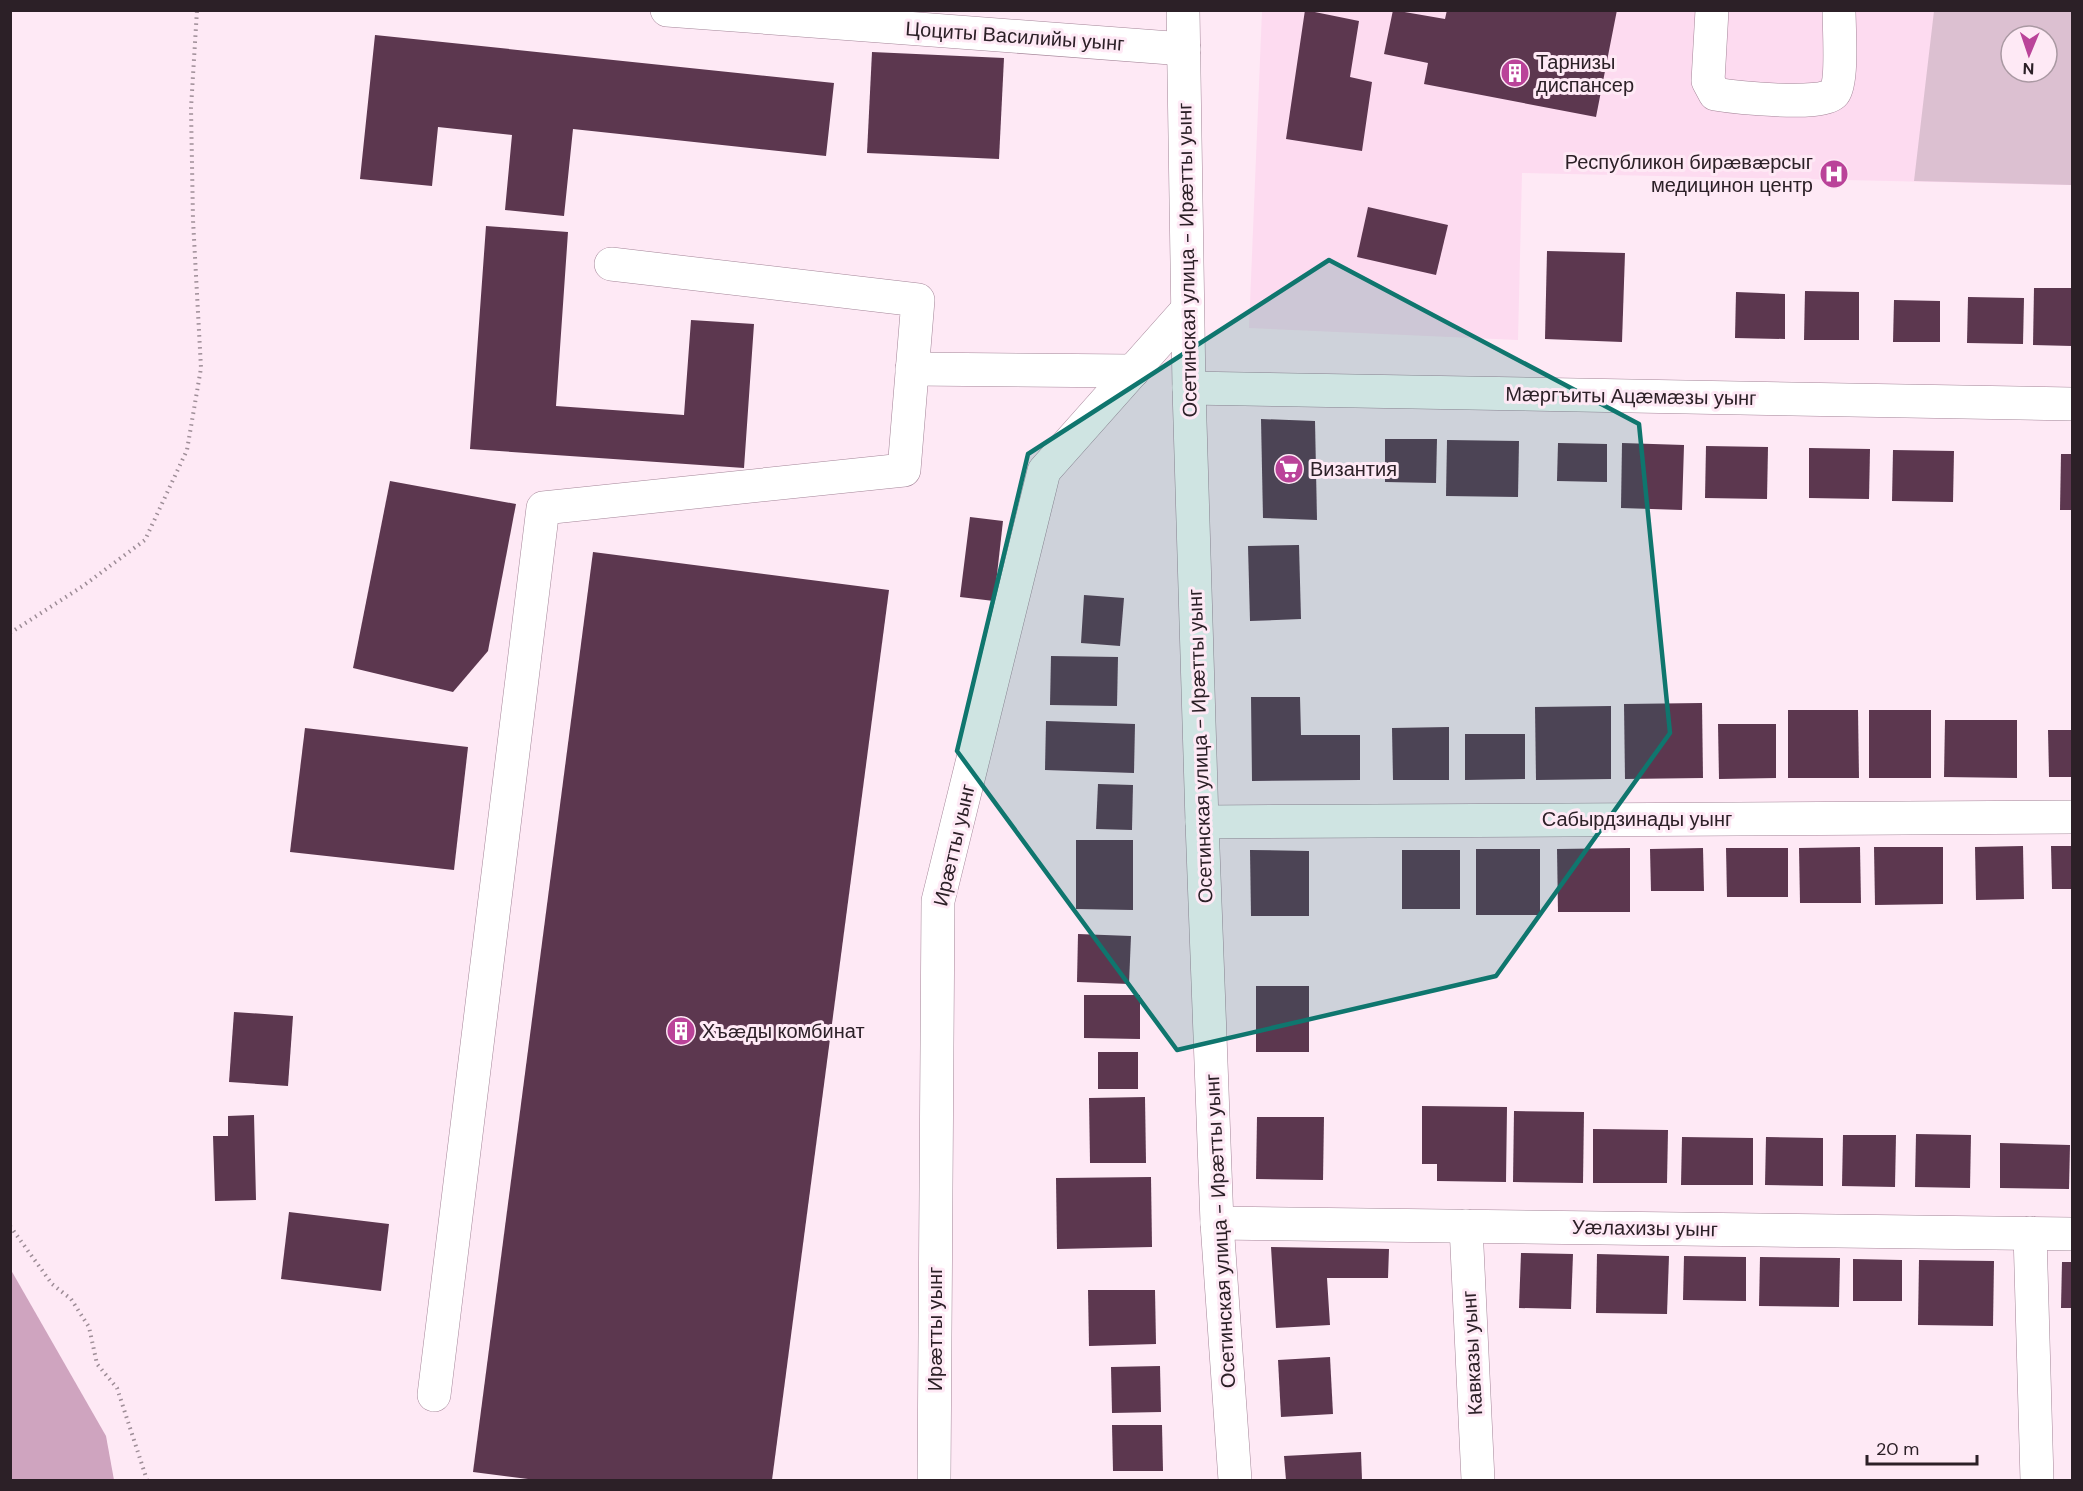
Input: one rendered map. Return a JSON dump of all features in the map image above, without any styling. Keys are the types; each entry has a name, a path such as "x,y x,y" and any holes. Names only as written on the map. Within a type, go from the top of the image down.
{"street":[{"name":"Цоциты Василийы уынг","path":"667,10 811,16 1184,49"},
{"name":"Осетинская улица - Ирæтты уынг","path":"1183,10 1187,310 1202,822 1217,1223 1235,1480"},
{"path":"1712,10 1708,81 1714,94 1799,100 1825,99 1833,94 1839,81 1839,10"},
{"path":"434,1395 543,508 904,470 918,300 611,264"},
{"name":"Ирæтты уынг","path":"934,1480 938,902 1044,471 1187,310"},
{"path":"912,369 1133,371"},
{"name":"Мӕргъиты Ацӕмӕзы уынг","path":"1189,388 2073,404"},
{"name":"Сабырдзинады уынг","path":"1202,822 2073,817"},
{"name":"Уӕлахизы уынг","path":"1217,1223 2073,1234"},
{"name":"Кавказы уынг","path":"1466,1226 1478,1480"},
{"path":"2030,1233 2037,1480"}],"path":[{"path":"10,633 83,586 145,540 187,450 201,368 193,220 191,108 197,10"},
{"path":"10,1226 52,1284 70,1299 89,1327 97,1364 117,1388 147,1480"}],"highlighted area":[{"path":"1329,260 1639,424 1670,733 1496,976 1177,1050 957,751 1028,454"}],"shaded area":[{"name":"Республикон бирæвæрсыг медицинон центр","path":"1262,11 2072,11 2072,185 1522,173 1518,340 1249,328"},
{"path":"1934,11 2072,11 2072,185 1914,181"},
{"path":"11,1270 106,1436 114,1480 11,1480"}],"building":[{"path":"1305,10 1359,21 1350,77 1372,82 1362,151 1286,139"},
{"name":"Тарнизы диспансер","path":"1393,10 1445,19 1447,10 1617,10 1596,117 1424,84 1428,63 1384,54"},
{"path":"375,35 834,83 826,156 573,129 564,216 505,210 512,135 438,127 432,186 360,179"},
{"path":"872,52 1004,58 999,159 867,153"},
{"path":"1368,207 1448,225 1436,275 1357,257"},
{"path":"486,226 568,232 556,406 684,415 691,320 754,324 744,468 470,449"},
{"path":"1547,251 1625,253 1622,342 1545,339"},
{"path":"2034,288 2072,288 2072,346 2033,345"},
{"path":"1805,291 1859,292 1859,340 1804,340"},
{"path":"1736,292 1785,294 1785,339 1735,338"},
{"path":"1968,297 2024,298 2023,344 1967,343"},
{"path":"1894,300 1940,301 1940,342 1893,342"},
{"name":"Византия","path":"1261,419 1315,421 1317,520 1263,518"},
{"path":"1385,439 1437,439 1436,483 1385,482"},
{"path":"1447,440 1519,441 1518,497 1446,496"},
{"path":"1558,443 1607,444 1607,482 1557,481"},
{"path":"1622,443 1684,445 1682,510 1621,508"},
{"path":"1706,446 1768,447 1767,499 1705,498"},
{"path":"1809,448 1870,449 1869,499 1809,498"},
{"path":"1893,450 1954,451 1953,502 1892,501"},
{"path":"2061,454 2072,454 2072,510 2060,510"},
{"path":"390,481 516,504 488,651 453,692 353,668"},
{"path":"970,517 1003,521 994,601 960,597"},
{"path":"1299,545 1301,619 1250,621 1248,546"},
{"name":"Хъæды комбинат","path":"593,552 889,590 772,1480 536,1480 473,1472"},
{"path":"1084,595 1124,598 1120,646 1081,643"},
{"path":"1051,656 1118,657 1117,706 1050,705"},
{"path":"1251,697 1300,697 1301,735 1360,735 1360,780 1252,781"},
{"path":"1702,703 1703,778 1625,779 1624,704"},
{"path":"1611,706 1611,779 1536,780 1535,707"},
{"path":"1788,710 1858,710 1859,778 1788,778"},
{"path":"1869,710 1931,710 1931,778 1869,778"},
{"path":"1945,720 2017,720 2017,778 1944,777"},
{"path":"1046,721 1135,724 1134,773 1045,770"},
{"path":"1718,724 1776,724 1776,778 1719,779"},
{"path":"1449,727 1449,780 1393,780 1392,728"},
{"path":"305,728 468,747 454,870 290,852"},
{"path":"2048,730 2072,730 2072,777 2049,777"},
{"path":"1465,734 1525,734 1525,779 1465,780"},
{"path":"1098,784 1133,785 1132,830 1096,829"},
{"path":"1076,840 1133,840 1133,910 1076,909"},
{"path":"2023,846 2024,899 1976,900 1975,847"},
{"path":"2051,846 2072,846 2072,889 2052,889"},
{"path":"1860,847 1861,903 1800,903 1799,848"},
{"path":"1874,847 1943,847 1943,904 1875,905"},
{"path":"1630,848 1630,912 1558,912 1557,849"},
{"path":"1703,848 1704,891 1651,891 1650,849"},
{"path":"1726,848 1788,848 1788,897 1727,897"},
{"path":"1476,849 1540,849 1540,915 1476,915"},
{"path":"1250,850 1309,851 1309,916 1251,916"},
{"path":"1402,850 1460,850 1460,909 1402,909"},
{"path":"1078,934 1131,936 1129,984 1077,982"},
{"path":"1256,986 1309,986 1309,1052 1256,1052"},
{"path":"1084,995 1140,995 1140,1039 1084,1038"},
{"path":"234,1012 293,1016 288,1086 229,1082"},
{"path":"1098,1052 1138,1052 1138,1089 1098,1089"},
{"path":"1145,1097 1146,1163 1090,1163 1089,1098"},
{"path":"1422,1106 1507,1107 1506,1182 1437,1181 1437,1164 1422,1164"},
{"path":"1514,1111 1584,1112 1583,1183 1513,1182"},
{"path":"254,1115 256,1200 215,1201 213,1136 228,1136 228,1116"},
{"path":"1257,1117 1324,1117 1323,1180 1256,1179"},
{"path":"1593,1129 1668,1130 1667,1183 1593,1183"},
{"path":"1916,1134 1971,1135 1970,1188 1915,1187"},
{"path":"1843,1135 1896,1135 1895,1187 1842,1186"},
{"path":"1682,1137 1753,1138 1753,1185 1681,1185"},
{"path":"1766,1137 1823,1138 1823,1186 1765,1185"},
{"path":"2000,1143 2070,1145 2069,1189 2000,1188"},
{"path":"1151,1177 1152,1247 1057,1249 1056,1178"},
{"path":"289,1212 389,1224 381,1291 281,1279"},
{"path":"1271,1247 1389,1249 1388,1278 1327,1278 1330,1325 1276,1328"},
{"path":"1521,1253 1573,1254 1571,1309 1519,1308"},
{"path":"1597,1254 1669,1256 1667,1314 1596,1313"},
{"path":"1684,1256 1746,1257 1746,1301 1683,1300"},
{"path":"1760,1257 1840,1258 1839,1307 1759,1306"},
{"path":"1853,1259 1902,1260 1902,1301 1853,1301"},
{"path":"1919,1260 1994,1261 1993,1326 1918,1325"},
{"path":"2062,1262 2072,1262 2072,1308 2061,1308"},
{"path":"1088,1290 1155,1290 1156,1344 1089,1346"},
{"path":"1330,1357 1333,1414 1281,1417 1278,1360"},
{"path":"1160,1366 1161,1412 1112,1413 1111,1367"},
{"path":"1112,1425 1162,1425 1163,1471 1113,1471"},
{"path":"1361,1452 1362,1480 1286,1480 1284,1456"}],"place":[{"name":"Тарнизы диспансер","path":"1515,73"},
{"name":"Республикон бирæвæрсыг медицинон центр","path":"1834,174"},
{"name":"Византия","path":"1289,469"},
{"name":"Хъæды комбинат","path":"681,1031"}]}
